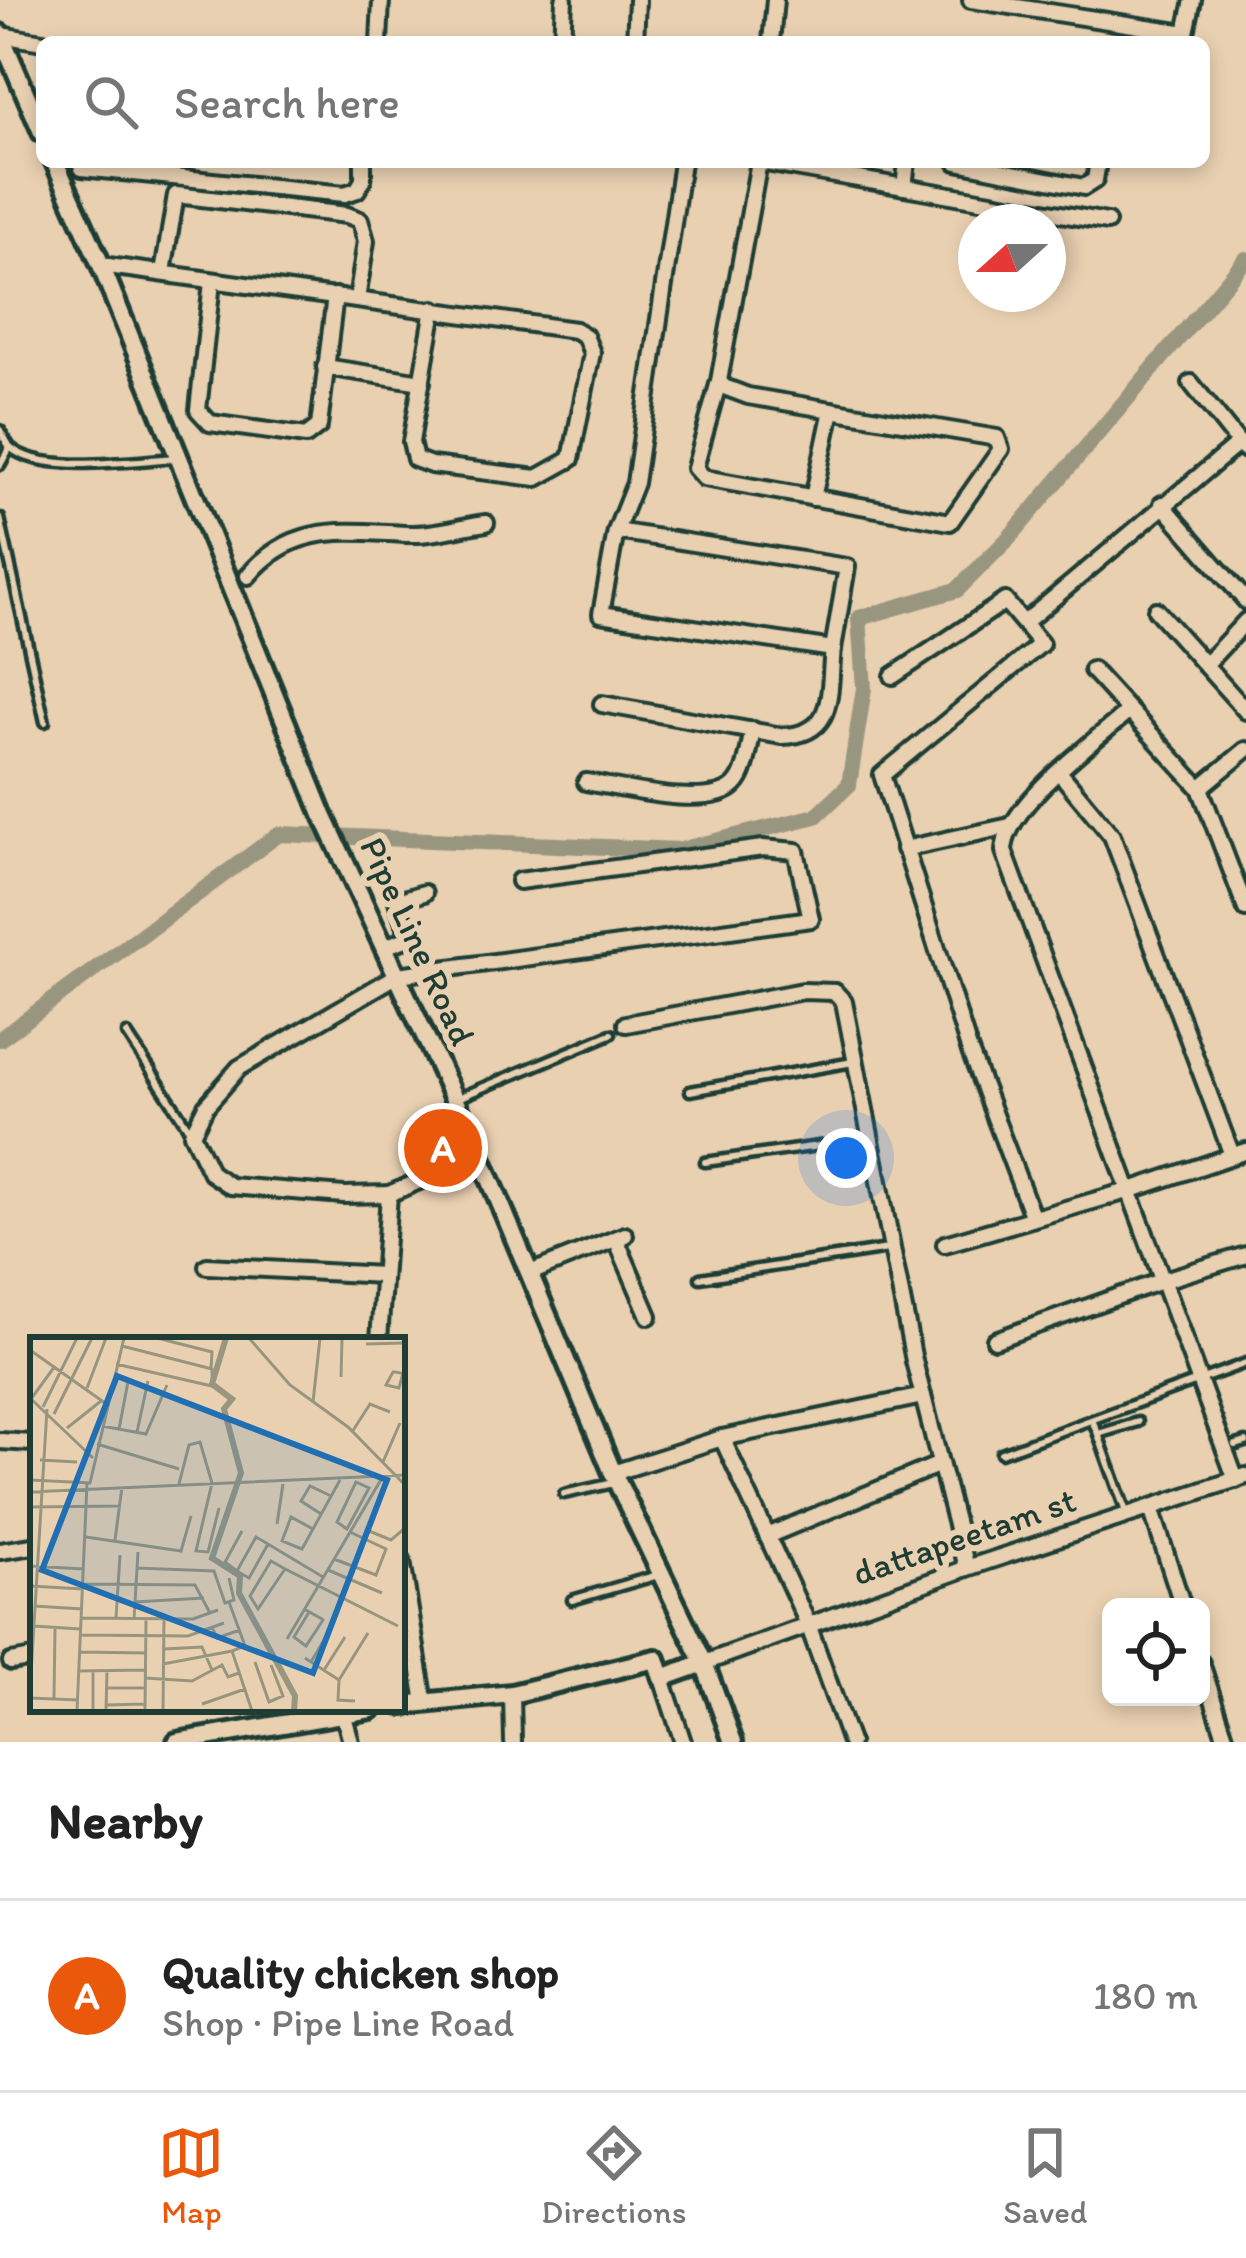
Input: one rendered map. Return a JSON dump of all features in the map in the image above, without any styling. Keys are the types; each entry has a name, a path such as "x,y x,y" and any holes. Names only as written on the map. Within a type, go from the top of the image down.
{"street":[{"path":"379,36 381,0"},
{"path":"562,36 564,0"},
{"path":"635,36 637,0"},
{"path":"772,36 775,0"},
{"path":"970,0 1179,36"},
{"path":"1185,36 1193,0"},
{"path":"36,41 0,35 5,61 36,120"},
{"name":"Pipe Line Road","path":"58,168 323,814 480,1155 615,1478 704,1663 733,1742"},
{"path":"82,168 345,194 357,190 363,168"},
{"path":"681,168 634,483 616,531 602,614 833,649"},
{"path":"719,381 724,388 748,396 998,438 1001,449 950,521 696,473 719,381 758,168"},
{"path":"794,168 1107,222"},
{"path":"904,187 907,168"},
{"path":"988,168 1084,187 1095,180 1097,168"},
{"path":"163,272 176,195 347,215 360,220 365,230 357,300"},
{"path":"101,265 212,282 434,309 575,330 586,336 592,352 571,459 537,478 431,466 416,459 411,442 434,309"},
{"path":"212,282 198,410 202,419 210,424 306,436 319,426 335,296"},
{"path":"326,367 422,382"},
{"path":"1024,623 1162,504 1242,447 1191,383"},
{"path":"813,498 832,410"},
{"path":"1162,504 1246,601"},
{"path":"248,576 262,560 301,535 412,534 486,523"},
{"path":"602,704 794,735 818,726 825,716 847,567 616,531"},
{"path":"893,676 1005,601 1041,644 882,776 969,1049 1033,1219"},
{"path":"1156,610 1246,711"},
{"path":"1205,665 1246,621"},
{"path":"1092,670 1199,788 1246,909"},
{"path":"1129,711 1010,826 1004,851 1241,1478"},
{"path":"586,782 687,797 725,791 740,779 753,730"},
{"path":"1199,788 1246,750"},
{"path":"945,1244 1239,1153 1112,836 1060,773"},
{"path":"904,849 1010,826"},
{"path":"480,1155 389,1194 344,1195 230,1186 211,1173 193,1134 206,1106 239,1068 398,975 811,919 792,849 764,848 519,881"},
{"path":"384,947 409,938 399,898 424,893"},
{"path":"375,929 402,918"},
{"path":"626,1024 823,989 835,992 844,1002 923,1396 967,1568"},
{"path":"379,1337 389,1194"},
{"path":"530,1273 621,1237 649,1316"},
{"path":"995,1340 1246,1255"},
{"path":"207,1266 383,1276"},
{"path":"615,1478 722,1438 923,1396"},
{"path":"722,1438 808,1624 850,1742"},
{"path":"0,1441 30,1443"},
{"path":"767,1536 940,1464"},
{"name":"dattapeetam st","path":"704,1663 967,1568 1241,1478"},
{"path":"1151,1508 1180,1598"},
{"path":"0,1551 30,1546"},
{"path":"405,1579 425,1702"},
{"path":"11,1662 30,1659"},
{"path":"405,1705 512,1694 704,1663"},
{"path":"659,1668 683,1742"},
{"path":"1210,1690 1227,1742"},
{"path":"512,1694 513,1742"},
{"path":"177,1742 314,1713 343,1712 351,1742"}],"lane":[{"path":"0,430 10,447 32,459 82,463 180,458"},
{"path":"0,465 10,447"},
{"path":"0,518 45,722"},
{"path":"234,593 248,576"},
{"path":"127,1034 193,1134"},
{"path":"455,1099 610,1034"},
{"path":"690,1091 857,1061"},
{"path":"705,1162 868,1139"},
{"path":"700,1278 892,1249"},
{"path":"1001,1453 1246,1364"},
{"path":"1092,1420 1127,1516"},
{"path":"1098,1434 1138,1422"},
{"path":"1236,1445 1246,1442"},
{"path":"564,1493 615,1478"},
{"path":"572,1600 662,1574"}],"waterway":[{"path":"0,1039 279,834 680,850 816,816 849,785 864,688 859,618 957,590 1009,538 1246,259"}],"place":[{"name":"Quality chicken shop","path":"443,1148"}]}
